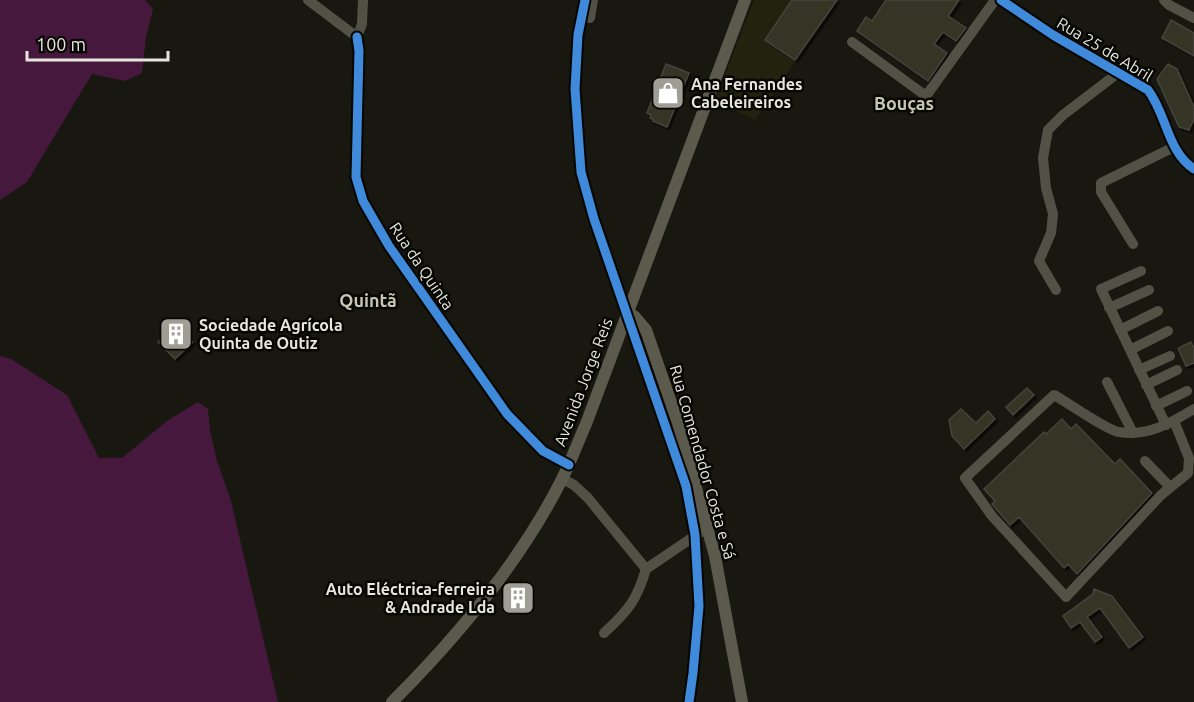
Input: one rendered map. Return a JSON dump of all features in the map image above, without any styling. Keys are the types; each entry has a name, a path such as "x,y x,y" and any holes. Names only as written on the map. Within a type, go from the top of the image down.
{"main road":[{"name":"Avenida Jorge Reis","path":"393,702 442,651 474,613 536,526 563,479 745,0"},
{"name":"Rua Comendador Costa e Sá","path":"627,313 634,316 646,330 678,423 708,527 742,702"}],"street":[{"path":"308,0 357,38"},
{"name":"Rua da Quinta","path":"363,0 362,24 357,38 359,51 356,177 363,201 389,246 507,414 543,451 569,465"},
{"path":"590,18 593,0"},
{"path":"852,42 926,96 995,0"},
{"name":"Rua 25 de Abril","path":"1001,0 1053,35 1148,90 1154,98 1174,147 1185,163 1194,169"},
{"path":"1164,0 1194,18"},
{"path":"1056,290 1039,261 1052,233 1053,214 1046,188 1043,158 1048,130 1063,115 1118,73"},
{"path":"1133,244 1101,192 1101,183 1174,147"},
{"path":"1141,271 1101,289 1156,406 1170,423 1189,458 1188,473 1170,487 1066,597 992,516 965,478 1054,395 1118,432 1145,433 1170,423 1191,411 1194,425"},
{"path":"1109,309 1149,290"},
{"path":"1120,330 1158,310"},
{"path":"1130,350 1168,331"},
{"path":"1139,370 1170,356"},
{"path":"1146,385 1177,370"},
{"path":"1107,382 1133,433"},
{"path":"1156,406 1187,391"},
{"path":"1145,461 1170,487"},
{"path":"563,479 574,485 588,498 646,569"},
{"path":"604,633 627,612 641,589 646,569 708,527"}],"shaded area":[{"path":"0,0 145,0 153,9 146,37 142,73 125,81 92,74 27,182 0,200"},
{"path":"754,0 838,0 755,120 715,101"},
{"path":"0,356 11,359 67,395 99,458 122,458 167,421 198,402 208,409 217,461 231,501 278,702 0,702"}],"building":[{"path":"792,0 837,0 795,60 765,40"},
{"path":"886,0 959,0 948,16 966,28 956,41 943,32 934,44 947,53 928,81 857,31 866,17 872,21"},
{"path":"1171,20 1194,33 1194,56 1162,38"},
{"name":"Ana Fernandes Cabeleireiros","path":"666,64 689,73 667,127 653,121 650,118 651,115 647,113"},
{"path":"1168,64 1177,69 1194,107 1194,119 1189,130 1179,127 1157,79"},
{"name":"Sociedade Agrícola Quinta de Outiz","path":"176,325 193,342 175,359 158,342"},
{"path":"1191,342 1194,348 1194,363 1186,366 1178,348"},
{"path":"1027,388 1034,395 1013,415 1006,407"},
{"path":"961,409 976,423 988,411 995,419 964,449 952,436 949,420"},
{"path":"1062,419 1071,429 1076,424 1115,464 1120,459 1152,493 1077,574 1068,564 1064,568 1019,517 1010,525 992,504 995,501 984,489 1044,432 1046,434"},
{"name":"Auto Eléctrica-ferreira & Andrade Lda","path":"519,585 530,594 518,610 507,602"},
{"path":"1094,589 1112,596 1143,637 1129,648 1100,608 1087,617 1102,637 1095,642 1080,622 1071,628 1063,616 1093,594"}],"cycle path":[{"path":"585,0 578,35 575,89 581,172 594,219 686,486 695,535 699,606 689,702"},
{"path":"1001,0 1053,35 1148,90 1178,153 1194,169"},
{"path":"357,37 359,51 356,177 363,201 389,246 507,414 543,451 569,465"}],"place":[{"name":"Ana Fernandes Cabeleireiros","path":"668,93"},
{"name":"Sociedade Agrícola Quinta de Outiz","path":"176,334"},
{"name":"Auto Eléctrica-ferreira & Andrade Lda","path":"518,598"}],"district":[{"name":"Bouças","path":"904,104"},
{"name":"Quintã","path":"368,301"}]}
